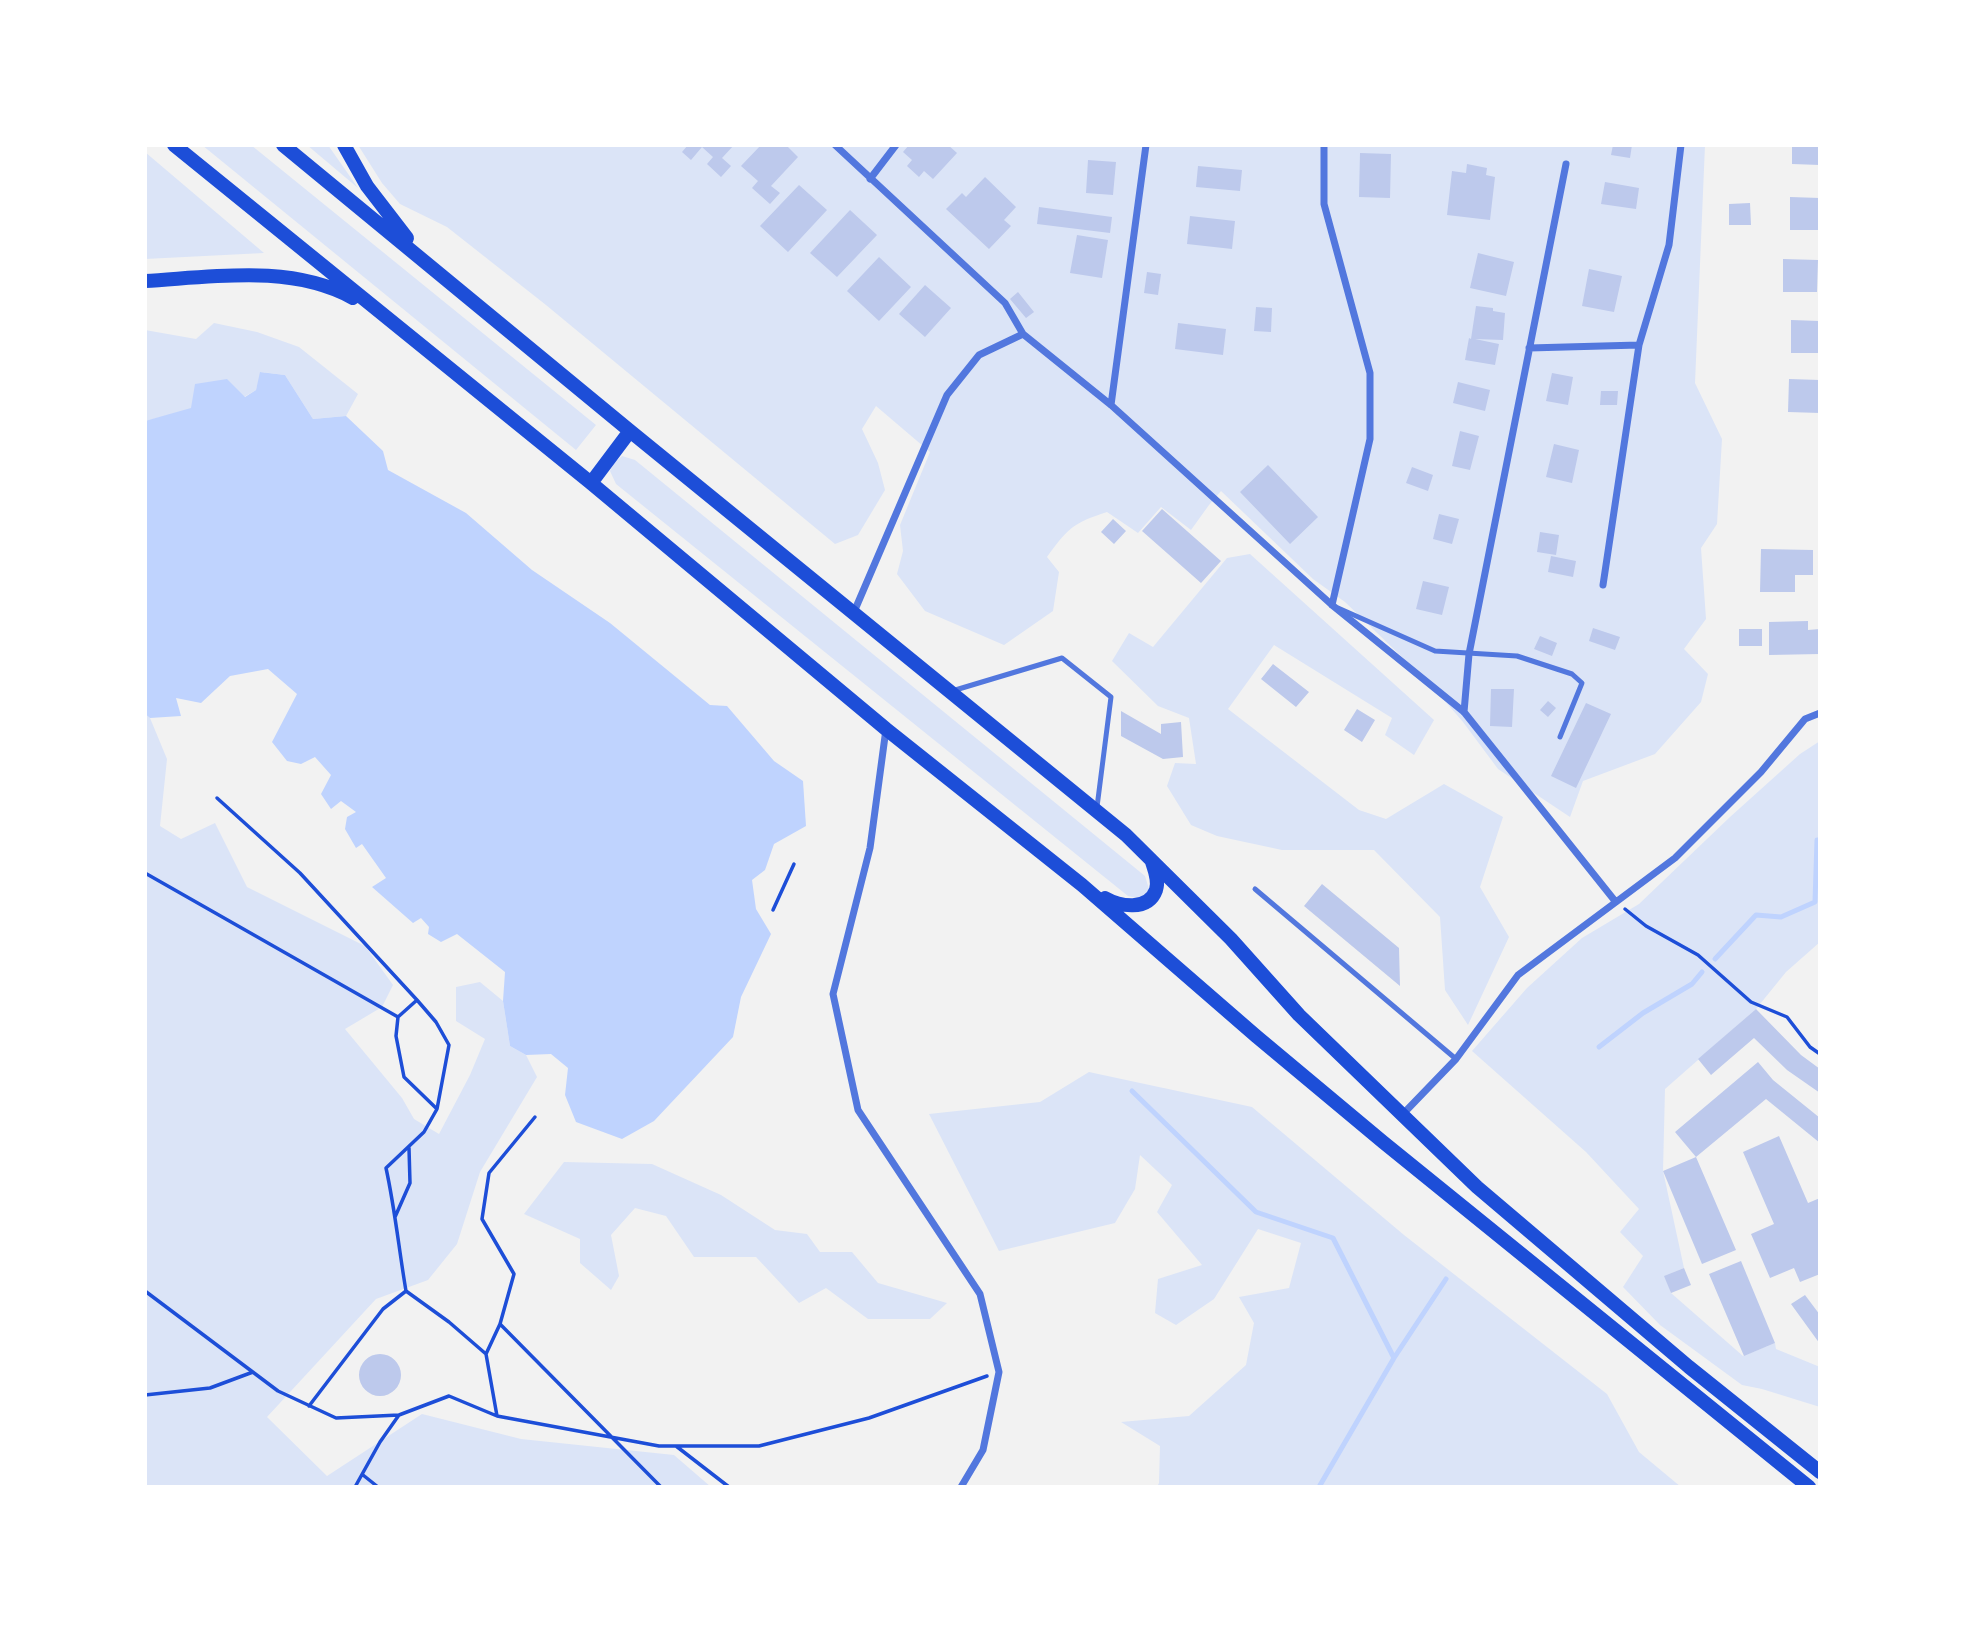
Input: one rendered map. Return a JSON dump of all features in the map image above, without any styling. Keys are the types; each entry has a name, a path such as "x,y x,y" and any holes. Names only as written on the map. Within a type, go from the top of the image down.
{"main road":[{"path":"174,145 591,482 886,729 1082,885 1383,1142 1809,1487"},
{"path":"283,145 949,692 1097,810 1151,859 1231,939 1299,1015 1477,1187 1555,1255 1820,1472"},
{"path":"344,145 367,186 423,258"},
{"path":"145,281 260,276 299,279 337,289 382,313"},
{"path":"591,482 630,431"},
{"path":"1082,885 1120,905 1129,906 1145,901 1157,890 1157,878 1151,859"}],"street":[{"path":"835,145 1005,303 1023,334 1111,405 1332,605 1464,712 1615,901"},
{"path":"870,179 896,145"},
{"path":"1111,405 1146,145"},
{"path":"1324,145 1324,204 1370,373 1370,439 1332,605"},
{"path":"1603,585 1639,345 1669,245 1681,145"},
{"path":"1464,712 1469,654 1566,164"},
{"path":"854,613 947,395 979,355 1023,334"},
{"path":"1529,348 1639,345"},
{"path":"1402,1115 1456,1059 1518,975 1675,858 1760,772 1805,719 1820,713"},
{"path":"886,729 870,848 832,994 858,1110 980,1294 999,1372 983,1450 961,1487"}],"lane":[{"path":"1332,605 1435,651 1517,656 1572,674 1583,683 1560,737"},
{"path":"949,692 1062,658 1111,698 1097,810"},
{"path":"1255,889 1456,1059"}],"path":[{"path":"217,798 300,873 417,1000 436,1022 449,1045 437,1110 424,1132 386,1168 394,1204 406,1291 449,1322 486,1354"},
{"path":"773,910 794,864"},
{"path":"145,873 398,1017"},
{"path":"1615,901 1646,926 1698,955 1751,1002 1787,1017 1810,1047 1820,1054"},
{"path":"417,1000 398,1017 396,1036 404,1077 437,1110"},
{"path":"497,1416 486,1354 500,1324 514,1273 482,1219 489,1173 535,1117"},
{"path":"394,1219 411,1183 408,1147"},
{"path":"145,1291 278,1391 336,1418 399,1415 449,1396 497,1416 659,1446 759,1446 869,1418 999,1372"},
{"path":"309,1406 383,1309 406,1291"},
{"path":"500,1324 661,1487"},
{"path":"145,1395 210,1388 253,1372"},
{"path":"355,1487 380,1442 399,1415"},
{"path":"676,1446 729,1487"},
{"path":"363,1475 378,1487"}],"shaded area":[{"path":"202,145 251,145 596,425 576,450"},
{"path":"307,145 328,145 358,188"},
{"path":"358,145 1705,145 1695,383 1722,439 1717,524 1701,548 1706,619 1684,649 1708,674 1701,702 1655,754 1583,781 1570,817 1498,769 1430,684 1345,602 1313,579 1221,491 1191,530 1161,507 1138,533 1107,512 1072,528 1047,557 1059,572 1053,611 1004,645 925,611 897,574 903,551 900,525 930,452 876,406 862,429 878,463 885,490 858,535 835,544 546,305 447,227 400,204 382,183"},
{"path":"145,152 264,253 145,259"},
{"path":"214,323 257,332 299,347 358,394 346,416 313,419 285,375 261,372 256,390 244,397 145,421 145,330 196,339"},
{"path":"622,456 635,460 1145,876 1149,889 1147,892 1140,897 1128,896 616,484 610,471"},
{"path":"1250,554 1434,720 1414,755 1385,735 1392,718 1274,645 1228,709 1359,810 1386,819 1444,784 1503,817 1480,887 1509,937 1468,1025 1445,990 1440,917 1374,850 1282,850 1217,836 1191,825 1167,786 1175,763 1196,764 1189,718 1158,706 1112,661 1129,633 1153,647 1227,558"},
{"path":"145,714 150,718 167,759 160,826 181,839 215,823 247,887 365,946 393,985 382,1007 345,1029 402,1098 414,1119 439,1134 470,1075 485,1039 456,1021 456,987 480,982 503,1001 510,1046 526,1055 537,1077 480,1172 457,1244 428,1280 376,1299 267,1417 327,1476 422,1414 521,1439 674,1455 711,1487 145,1487"},
{"path":"1820,741 1820,942 1786,972 1756,1009 1665,1089 1663,1171 1684,1268 1665,1276 1671,1293 1743,1356 1775,1343 1776,1349 1820,1367 1820,1407 1742,1385 1660,1325 1623,1287 1643,1256 1620,1232 1639,1209 1586,1152 1472,1051 1527,988 1582,938 1639,904 1730,817 1800,754"},
{"path":"1089,1072 1252,1107 1404,1235 1607,1394 1639,1452 1681,1487 1157,1487 1160,1446 1121,1422 1189,1416 1246,1365 1254,1323 1239,1297 1289,1288 1301,1243 1258,1229 1214,1299 1176,1325 1155,1313 1158,1279 1202,1265 1157,1212 1172,1185 1140,1155 1135,1189 1115,1223 999,1251 929,1114 1040,1102"},
{"path":"564,1162 652,1164 721,1195 775,1230 807,1234 820,1252 852,1252 878,1283 947,1303 930,1319 868,1319 826,1288 799,1303 756,1257 694,1257 666,1216 635,1208 611,1235 619,1276 611,1290 580,1263 580,1239 524,1214"}],"water":[{"path":"260,372 285,375 313,419 346,416 383,451 388,470 466,513 532,570 610,623 710,705 727,706 774,761 803,781 806,826 774,844 765,870 752,880 756,909 771,934 741,997 733,1037 654,1121 622,1139 576,1122 565,1095 568,1068 551,1054 526,1055 510,1046 503,1001 505,972 457,934 441,942 428,934 429,927 421,918 413,923 372,887 386,878 362,844 356,848 345,829 347,817 356,812 341,801 331,809 321,794 331,775 315,757 301,764 287,761 272,742 297,694 268,669 230,676 201,703 176,698 181,716 150,718 145,714 145,421 191,408 195,384 227,379 245,397 256,390"}],"building":[{"path":"688,145 734,145 722,158 731,166 721,177 707,164 713,157 702,147 691,160 682,152"},
{"path":"761,145 786,145 798,157 771,186 780,193 770,204 752,188 758,181 741,166"},
{"path":"909,145 948,145 957,153 933,179 924,171 919,177 907,166 912,160 903,152"},
{"path":"1613,145 1632,145 1630,158 1611,155"},
{"path":"1792,145 1820,145 1820,165 1792,164"},
{"path":"1360,153 1391,154 1390,198 1359,197"},
{"path":"1088,160 1116,162 1113,195 1086,193"},
{"path":"1467,164 1487,168 1486,175 1495,177 1490,220 1447,215 1452,171 1466,173"},
{"path":"1198,166 1242,170 1240,191 1196,187"},
{"path":"985,177 1016,207 1004,220 1011,226 989,249 946,209 962,193 966,197"},
{"path":"1605,182 1639,188 1636,209 1601,204"},
{"path":"799,185 827,210 788,252 760,226"},
{"path":"1790,197 1820,198 1820,230 1790,230"},
{"path":"1750,203 1751,225 1729,225 1729,204"},
{"path":"1039,207 1112,217 1110,233 1037,224"},
{"path":"850,210 877,235 837,277 810,253"},
{"path":"1190,216 1235,221 1232,249 1187,244"},
{"path":"1077,235 1108,240 1102,278 1070,273"},
{"path":"1478,253 1514,262 1506,296 1470,288"},
{"path":"879,257 911,287 879,321 847,291"},
{"path":"1783,259 1818,260 1817,292 1783,292"},
{"path":"1589,269 1622,276 1614,312 1582,306"},
{"path":"1147,272 1161,274 1158,295 1144,293"},
{"path":"925,285 951,308 925,337 899,314"},
{"path":"1018,292 1034,312 1026,318 1010,299"},
{"path":"1476,306 1505,313 1503,340 1475,339 1499,344 1495,365 1465,360"},
{"path":"1256,307 1272,308 1271,332 1254,331"},
{"path":"1791,320 1820,321 1820,353 1791,353"},
{"path":"1178,323 1226,329 1223,355 1175,349"},
{"path":"1552,373 1573,377 1568,405 1546,401"},
{"path":"1789,379 1820,380 1820,413 1788,412"},
{"path":"1458,382 1490,390 1485,411 1453,403"},
{"path":"1601,391 1618,391 1617,405 1600,405"},
{"path":"1460,431 1479,436 1470,470 1452,466"},
{"path":"1554,444 1579,450 1572,483 1546,477"},
{"path":"1268,465 1318,517 1290,544 1240,492"},
{"path":"1412,467 1433,475 1428,491 1406,483"},
{"path":"1162,509 1221,561 1201,583 1142,531"},
{"path":"1439,514 1459,519 1452,544 1433,539"},
{"path":"1113,519 1126,531 1114,544 1101,532"},
{"path":"1540,532 1559,535 1556,555 1537,552"},
{"path":"1761,549 1813,550 1813,575 1795,575 1795,592 1760,592"},
{"path":"1551,556 1576,561 1573,577 1548,572"},
{"path":"1423,581 1449,587 1442,615 1416,609"},
{"path":"1808,621 1808,630 1820,629 1820,654 1769,655 1769,622"},
{"path":"1593,628 1620,637 1615,650 1589,641"},
{"path":"1739,629 1762,629 1762,646 1739,646"},
{"path":"1540,636 1557,643 1552,656 1534,649"},
{"path":"1273,664 1309,692 1296,707 1261,679"},
{"path":"1491,689 1514,689 1512,727 1490,726"},
{"path":"1548,701 1556,708 1548,717 1540,710"},
{"path":"1586,703 1611,714 1576,788 1551,776"},
{"path":"1357,709 1375,720 1362,742 1344,730"},
{"path":"1121,711 1161,734 1161,724 1181,722 1183,757 1163,759 1121,736"},
{"path":"1322,884 1399,948 1400,986 1304,906"},
{"path":"1756,1009 1801,1055 1820,1069 1820,1093 1787,1070 1754,1038 1711,1075 1698,1059"},
{"path":"1758,1062 1773,1080 1820,1118 1820,1143 1766,1099 1696,1157 1675,1132"},
{"path":"1779,1136 1808,1203 1820,1198 1820,1274 1800,1282 1794,1268 1770,1278 1751,1234 1774,1224 1743,1152"},
{"path":"1696,1157 1736,1250 1702,1264 1663,1171"},
{"path":"1741,1261 1775,1343 1744,1356 1709,1274"},
{"path":"1684,1268 1691,1285 1671,1293 1664,1276"},
{"path":"1805,1295 1820,1315 1820,1344 1791,1304"},
{"path":"380,1354 395,1360 401,1375 395,1390 380,1396 365,1390 359,1375 365,1360"}],"waterway":[{"path":"1715,959 1756,915 1781,917 1815,902 1817,840 1820,840"},
{"path":"1599,1047 1643,1013 1692,984 1702,972"},
{"path":"1132,1091 1256,1212 1333,1238 1394,1358 1319,1487"},
{"path":"1394,1358 1446,1279"}]}
